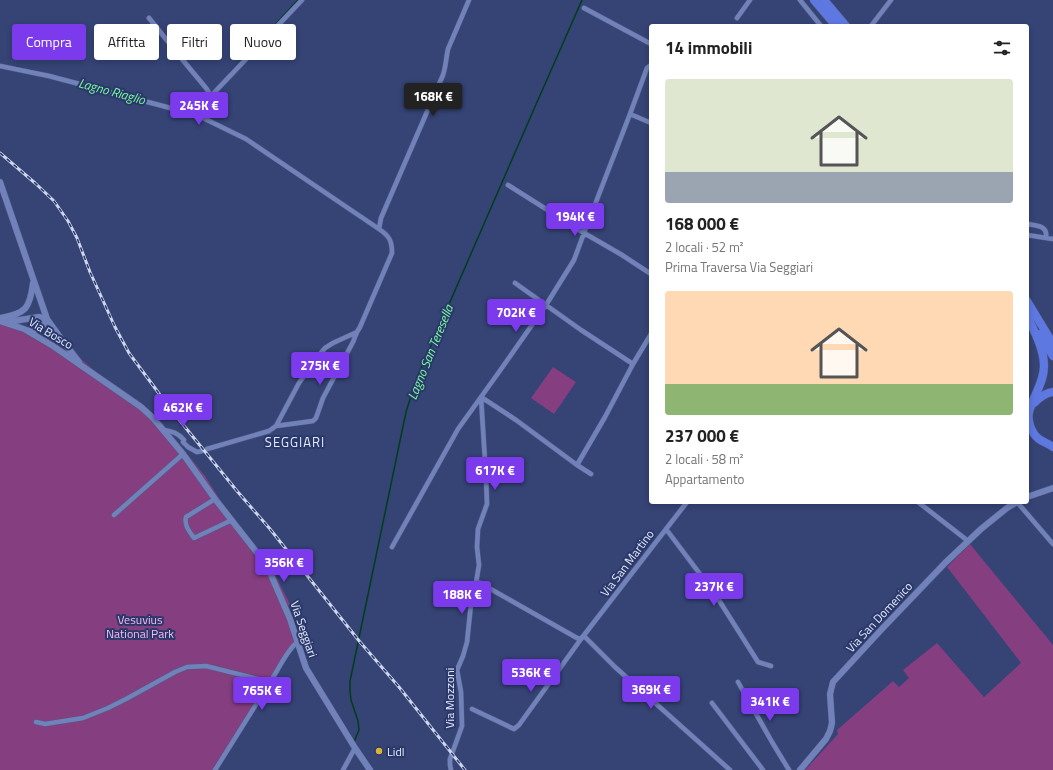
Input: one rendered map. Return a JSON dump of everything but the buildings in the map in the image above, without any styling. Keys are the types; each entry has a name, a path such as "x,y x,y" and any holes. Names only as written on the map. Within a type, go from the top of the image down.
{"highway":[{"path":"814,0 834,24"},
{"path":"824,0 844,24"},
{"path":"1029,304 1053,344"},
{"path":"1029,316 1053,356"},
{"path":"1029,318 1043,352 1044,363 1044,374 1029,412 1029,420 1032,430 1040,440 1053,446"},
{"path":"1031,406 1041,396 1053,392"}],"main road":[{"path":"0,182 47,319 40,329 24,329"},
{"path":"1,320 18,314 26,307 30,302 33,281"},
{"name":"Via Bosco","path":"1,320 19,321 39,317 47,319 84,368"},
{"name":"Via Bosco","path":"1,320 24,329 53,346 141,408 174,443"},
{"name":"Via Seggiari","path":"174,443 265,563 290,619 306,668 370,770"},
{"path":"1029,496 1053,488"},
{"name":"Via San Domenico","path":"800,770 826,739 830,731 832,723 830,694 833,682 840,673 968,541 1014,504"}],"street":[{"path":"197,115 211,96 302,0"},
{"path":"379,229 381,218 443,75 446,67 446,56 448,49 469,0"},
{"path":"737,18 750,0"},
{"path":"800,0 819,24"},
{"path":"873,24 891,0"},
{"path":"584,8 649,43"},
{"path":"149,18 211,96"},
{"path":"0,66 49,76 197,115 246,139 387,235 392,244 392,253 353,342 323,398 316,418 313,421 276,426"},
{"path":"392,547 458,429 546,305 574,260 649,67"},
{"path":"630,114 649,122"},
{"path":"508,185 649,273"},
{"path":"1029,224 1045,229 1047,232 1046,238"},
{"path":"1029,235 1053,239"},
{"path":"515,283 581,330 633,364"},
{"path":"163,430 174,432 184,440 183,442 188,447 197,452 269,431 276,426 299,383 325,348 357,332"},
{"path":"577,465 649,337"},
{"path":"481,397 516,420 591,474"},
{"name":"Via Mozzoni","path":"452,770 450,759 462,726 461,692 457,670 463,656 466,642 479,565 477,547 478,530 487,504 481,397"},
{"path":"174,443 183,442"},
{"path":"114,515 183,454"},
{"path":"215,499 186,517 185,522 188,530 194,538 232,520"},
{"name":"Via San Martino","path":"472,709 514,729 685,504"},
{"path":"921,504 968,541"},
{"path":"1019,504 1053,544"},
{"path":"666,529 715,594 758,662 771,666"},
{"path":"476,583 480,583 577,638 583,638 730,770"},
{"path":"215,770 284,657 297,642"},
{"path":"36,722 45,724 83,718 108,708 187,667 206,666 270,682"},
{"path":"738,682 789,770"},
{"path":"712,703 763,770"},
{"path":"343,770 355,748"}],"green space":[{"name":"Vesuvius National Park","path":"0,318 79,357 98,374 130,395 163,424 205,476 229,514 269,563 290,604 288,606 299,635 287,651 215,770 0,770"},
{"path":"553,367 576,382 554,414 531,398"},
{"path":"970,544 1053,645 1053,770 805,770 838,734 837,730 893,681 899,687 909,678 903,670 937,643 984,697 1021,663 947,567"}],"waterway":[{"name":"Lagno Riaglio","path":"230,73 298,0"},
{"name":"Lagno San Teresella","path":"354,742 359,730 358,721 351,700 350,681 406,412 416,380 582,0"},
{"name":"Lagno Riaglio","path":"16,67 43,73"},
{"name":"Lagno Riaglio","path":"182,109 196,107 206,100"}],"railway":[{"path":"0,153 54,201 68,221 77,238 90,272 115,327 129,353 172,411 270,529 360,642 399,687 465,770"}],"place":[{"name":"Lidl","path":"379,751"}],"district":[{"name":"SEGGIARI","path":"295,442"}]}
